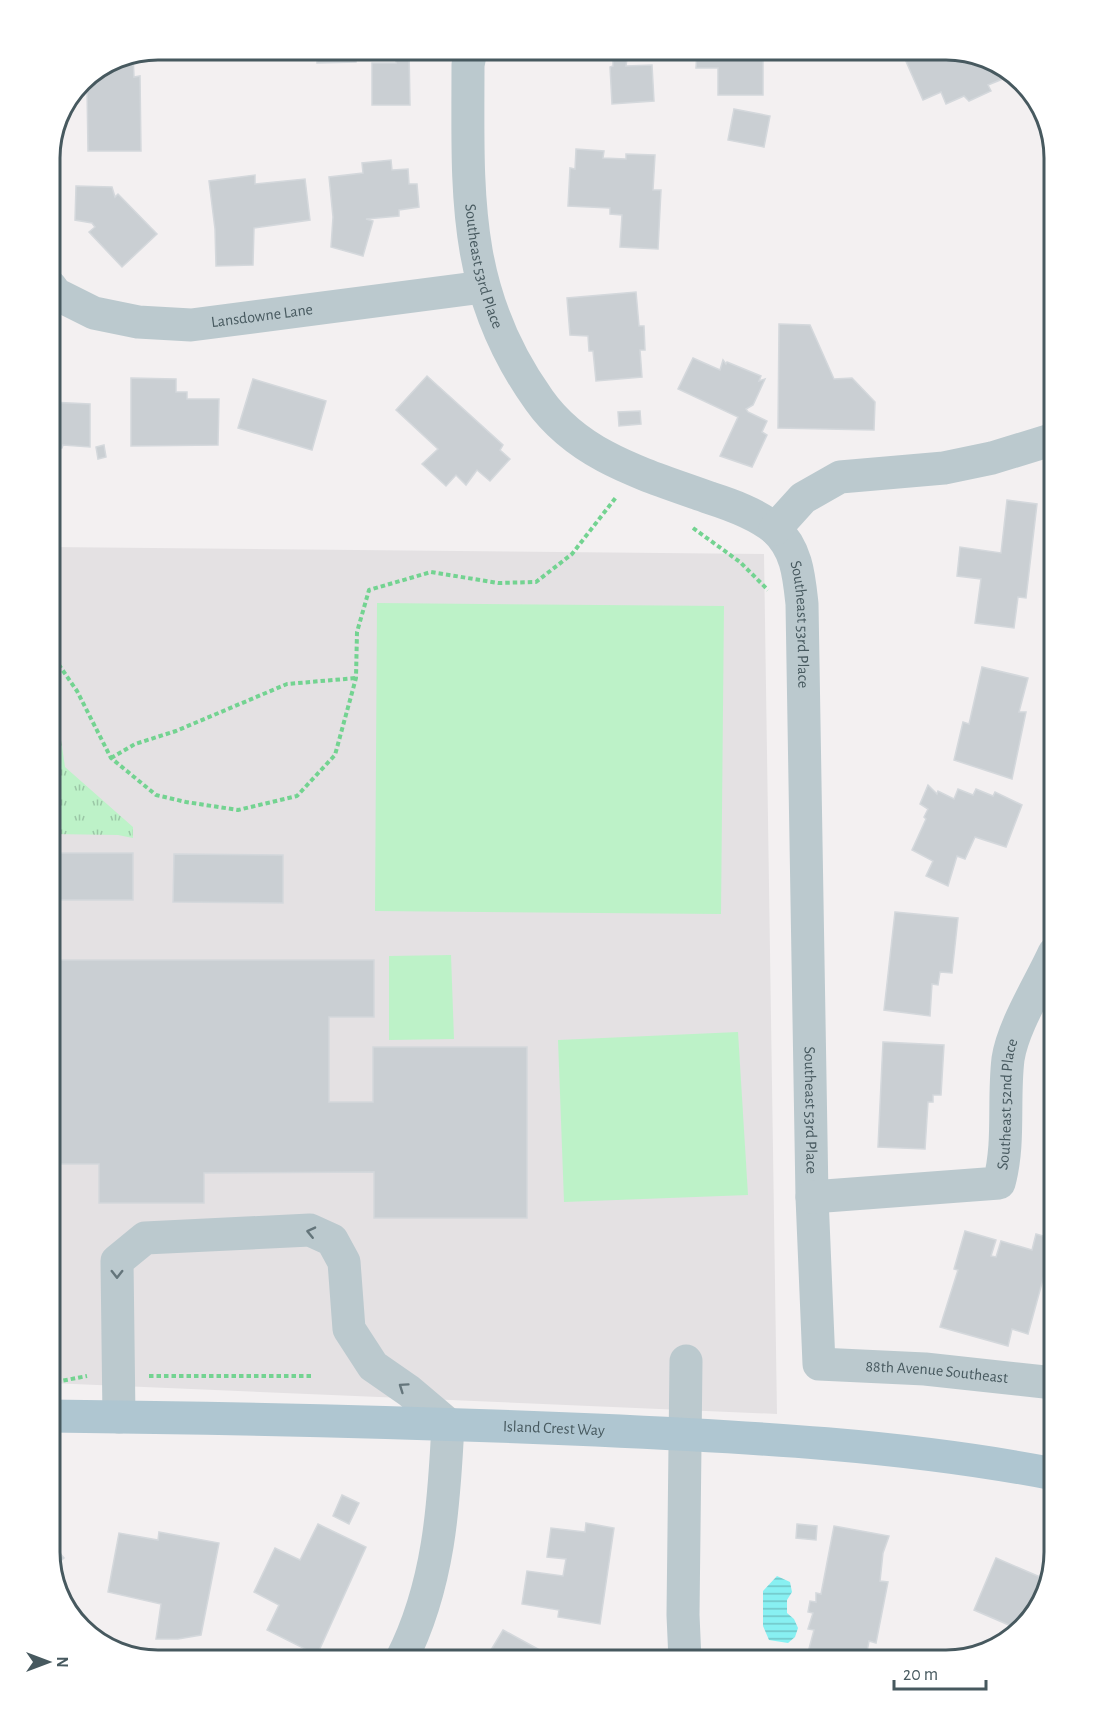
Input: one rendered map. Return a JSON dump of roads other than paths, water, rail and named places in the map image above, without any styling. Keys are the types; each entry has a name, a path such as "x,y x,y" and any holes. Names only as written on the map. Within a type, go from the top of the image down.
{"main road":[{"name":"Island Crest Way","path":"60,1416 448,1424 684,1434 821,1442 1007,1465 1044,1472"}],"street":[{"name":"Southeast 53rd Place","path":"469,60 468,198 473,245 483,287 512,357 540,402 574,438 605,458 740,508 775,529 791,550 799,568 802,604 812,1197 819,1364"},
{"name":"Lansdowne Lane","path":"60,296 94,313 138,322 191,325 483,287"},
{"path":"775,529 803,498 840,477 944,468 992,458 1044,442"},
{"name":"Southeast 52nd Place","path":"812,1197 999,1183 1005,1163 1008,1058 1014,1038 1044,974"},
{"path":"119,1417 117,1261 145,1238 310,1230 332,1240 344,1262 350,1329 373,1366 409,1391 448,1424 438,1551 426,1597 405,1650"},
{"path":"685,1650 686,1361"},
{"name":"88th Avenue Southeast","path":"819,1364 925,1370 1044,1382"}],"water":[{"path":"777,1576 790,1582 792,1592 787,1600 787,1613 794,1619 798,1628 795,1637 788,1643 769,1640 763,1626 763,1591"}]}
